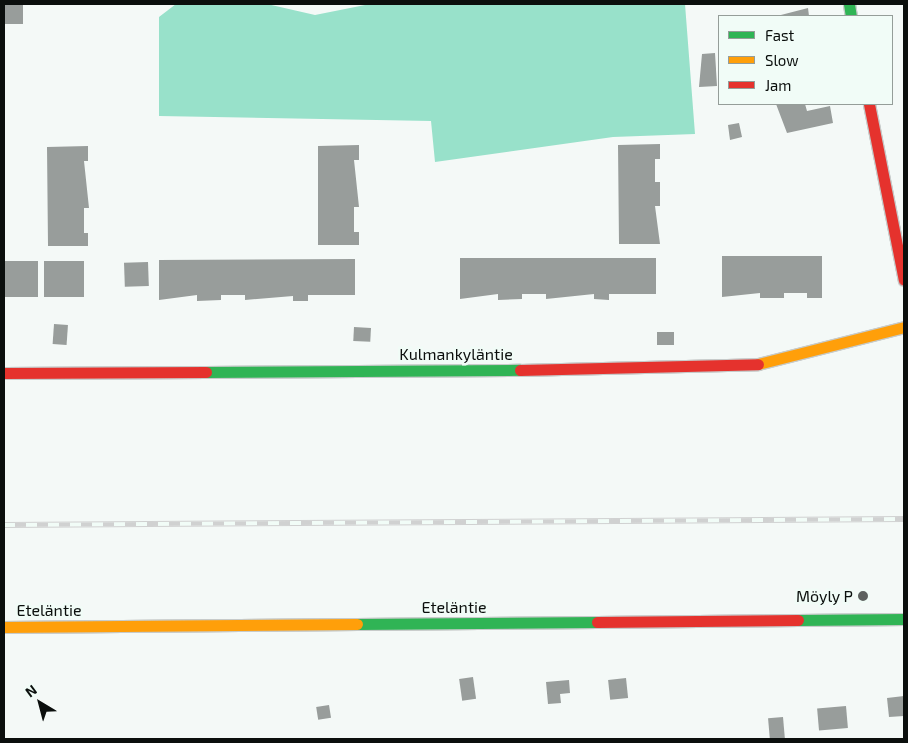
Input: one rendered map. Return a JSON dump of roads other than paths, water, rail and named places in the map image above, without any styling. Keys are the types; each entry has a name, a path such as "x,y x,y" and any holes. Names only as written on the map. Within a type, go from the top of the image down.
{"street":[{"path":"869,105 904,280"},
{"name":"Kulmankyläntie","path":"4,373 692,369 752,366 904,327"},
{"name":"Eteläntie","path":"4,626 904,619"}],"railway":[{"path":"4,525 904,519"}],"place":[{"name":"Möyly P","path":"863,596"}]}
